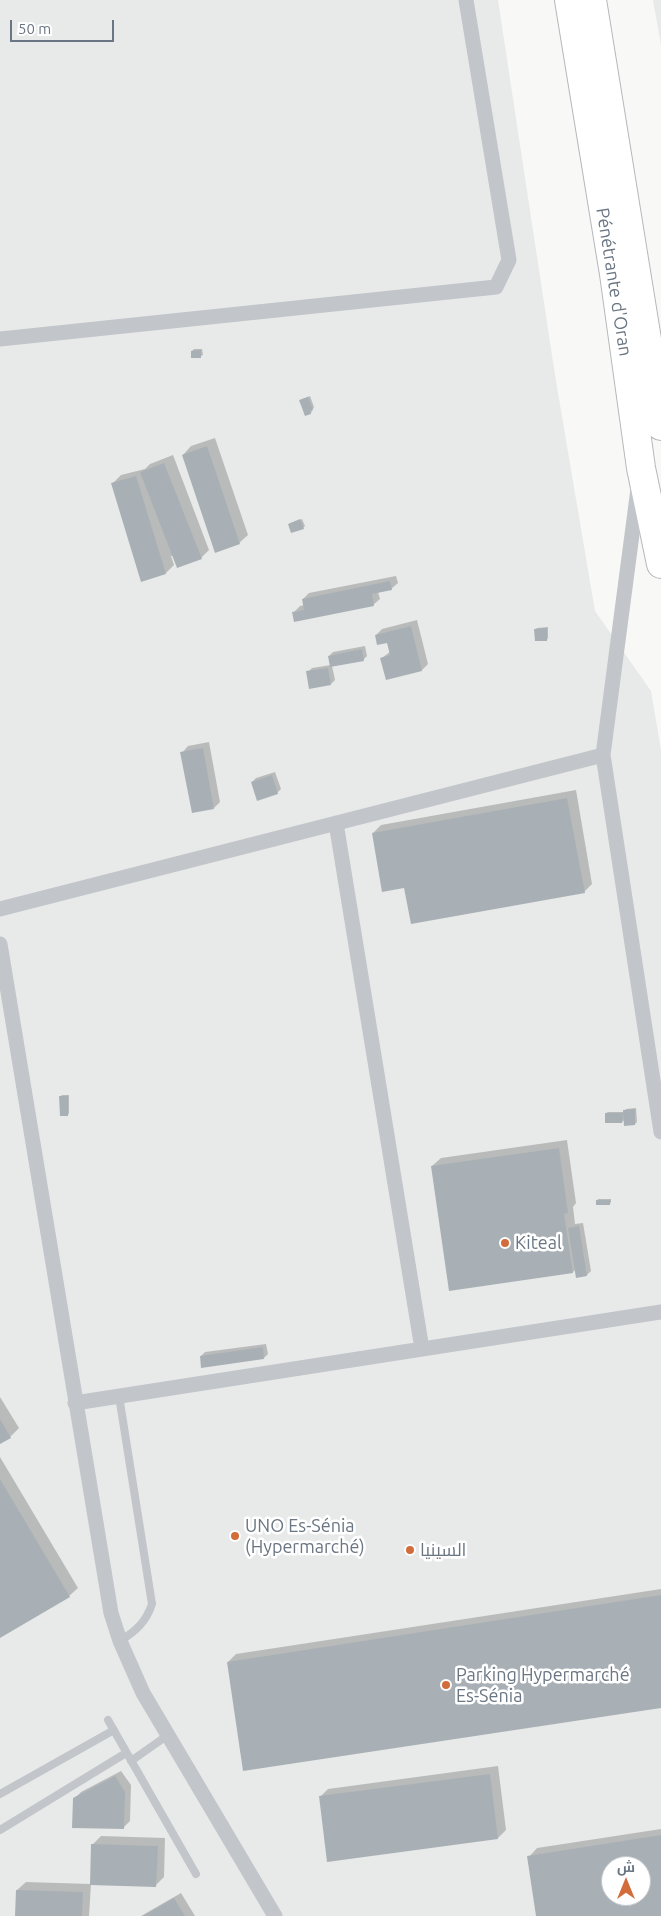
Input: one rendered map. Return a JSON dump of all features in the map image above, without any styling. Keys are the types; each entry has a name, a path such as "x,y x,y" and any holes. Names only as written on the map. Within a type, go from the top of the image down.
{"highway":[{"name":"Pénétrante d'Oran","path":"569,0 614,274 641,468 661,564"},
{"name":"Pénétrante d'Oran","path":"592,0 661,426"}],"street":[{"path":"0,339 496,287 509,260 466,0"},
{"path":"641,468 604,755 661,1132"},
{"path":"0,909 604,755"},
{"path":"336,823 422,1349"},
{"path":"0,944 111,1613 120,1641 143,1693 276,1916"},
{"path":"75,1403 661,1312"}],"lane":[{"path":"119,1396 152,1604 148,1617 133,1633 120,1641"},
{"path":"108,1720 196,1874"},
{"path":"0,1794 114,1730"},
{"path":"131,1761 168,1735"},
{"path":"0,1830 126,1753"}],"shaded area":[{"path":"0,0 498,0 555,375 595,611 651,691 661,750 661,1916 0,1916"},
{"path":"653,0 661,0 661,45"}],"building":[{"path":"201,350 201,358 191,358 191,351"},
{"path":"308,397 313,410 310,410 311,414 305,416 299,400"},
{"path":"207,446 240,544 215,553 182,455"},
{"path":"164,463 202,559 177,568 140,472"},
{"path":"136,476 166,574 141,582 111,483"},
{"path":"300,519 304,529 291,533 288,524"},
{"path":"390,581 392,590 372,594 374,606 294,622 292,612 304,610 302,599"},
{"path":"411,626 422,671 386,680 380,658 390,655 387,643 377,645 375,635"},
{"path":"547,628 547,641 535,641 534,629"},
{"path":"362,649 364,661 330,667 328,656"},
{"path":"328,668 331,685 309,689 306,671"},
{"path":"203,748 214,809 192,813 180,752"},
{"path":"272,775 278,794 257,801 251,782"},
{"path":"567,798 585,893 411,924 404,888 382,892 372,833"},
{"path":"59,1096 68,1096 68,1116 60,1116"},
{"path":"635,1109 635,1125 624,1126 623,1110"},
{"path":"605,1113 623,1113 622,1123 605,1123"},
{"name":"Kiteal","path":"559,1148 568,1213 564,1214 573,1273 449,1291 431,1166"},
{"path":"596,1200 610,1200 610,1205 596,1205"},
{"path":"579,1226 587,1276 576,1278 568,1228"},
{"path":"263,1347 264,1359 201,1368 200,1356"},
{"path":"0,1419 11,1438 0,1444"},
{"path":"0,1479 70,1597 0,1638"},
{"name":"Parking Hypermarché Es-Sénia","path":"661,1595 661,1708 243,1771 227,1662"},
{"path":"490,1774 498,1839 327,1862 319,1796"},
{"path":"115,1776 125,1792 124,1829 72,1828 73,1798"},
{"path":"661,1835 661,1916 536,1916 527,1856"},
{"path":"91,1844 158,1846 156,1887 90,1885"},
{"path":"16,1890 83,1892 82,1916 15,1916"},
{"path":"174,1898 185,1916 143,1916"}],"place":[{"name":"Kiteal","path":"505,1243"},
{"name":"UNO Es-Sénia (Hypermarché)","path":"235,1536"},
{"name":"السينيا","path":"410,1550"},
{"name":"Parking Hypermarché Es-Sénia","path":"446,1685"}]}
